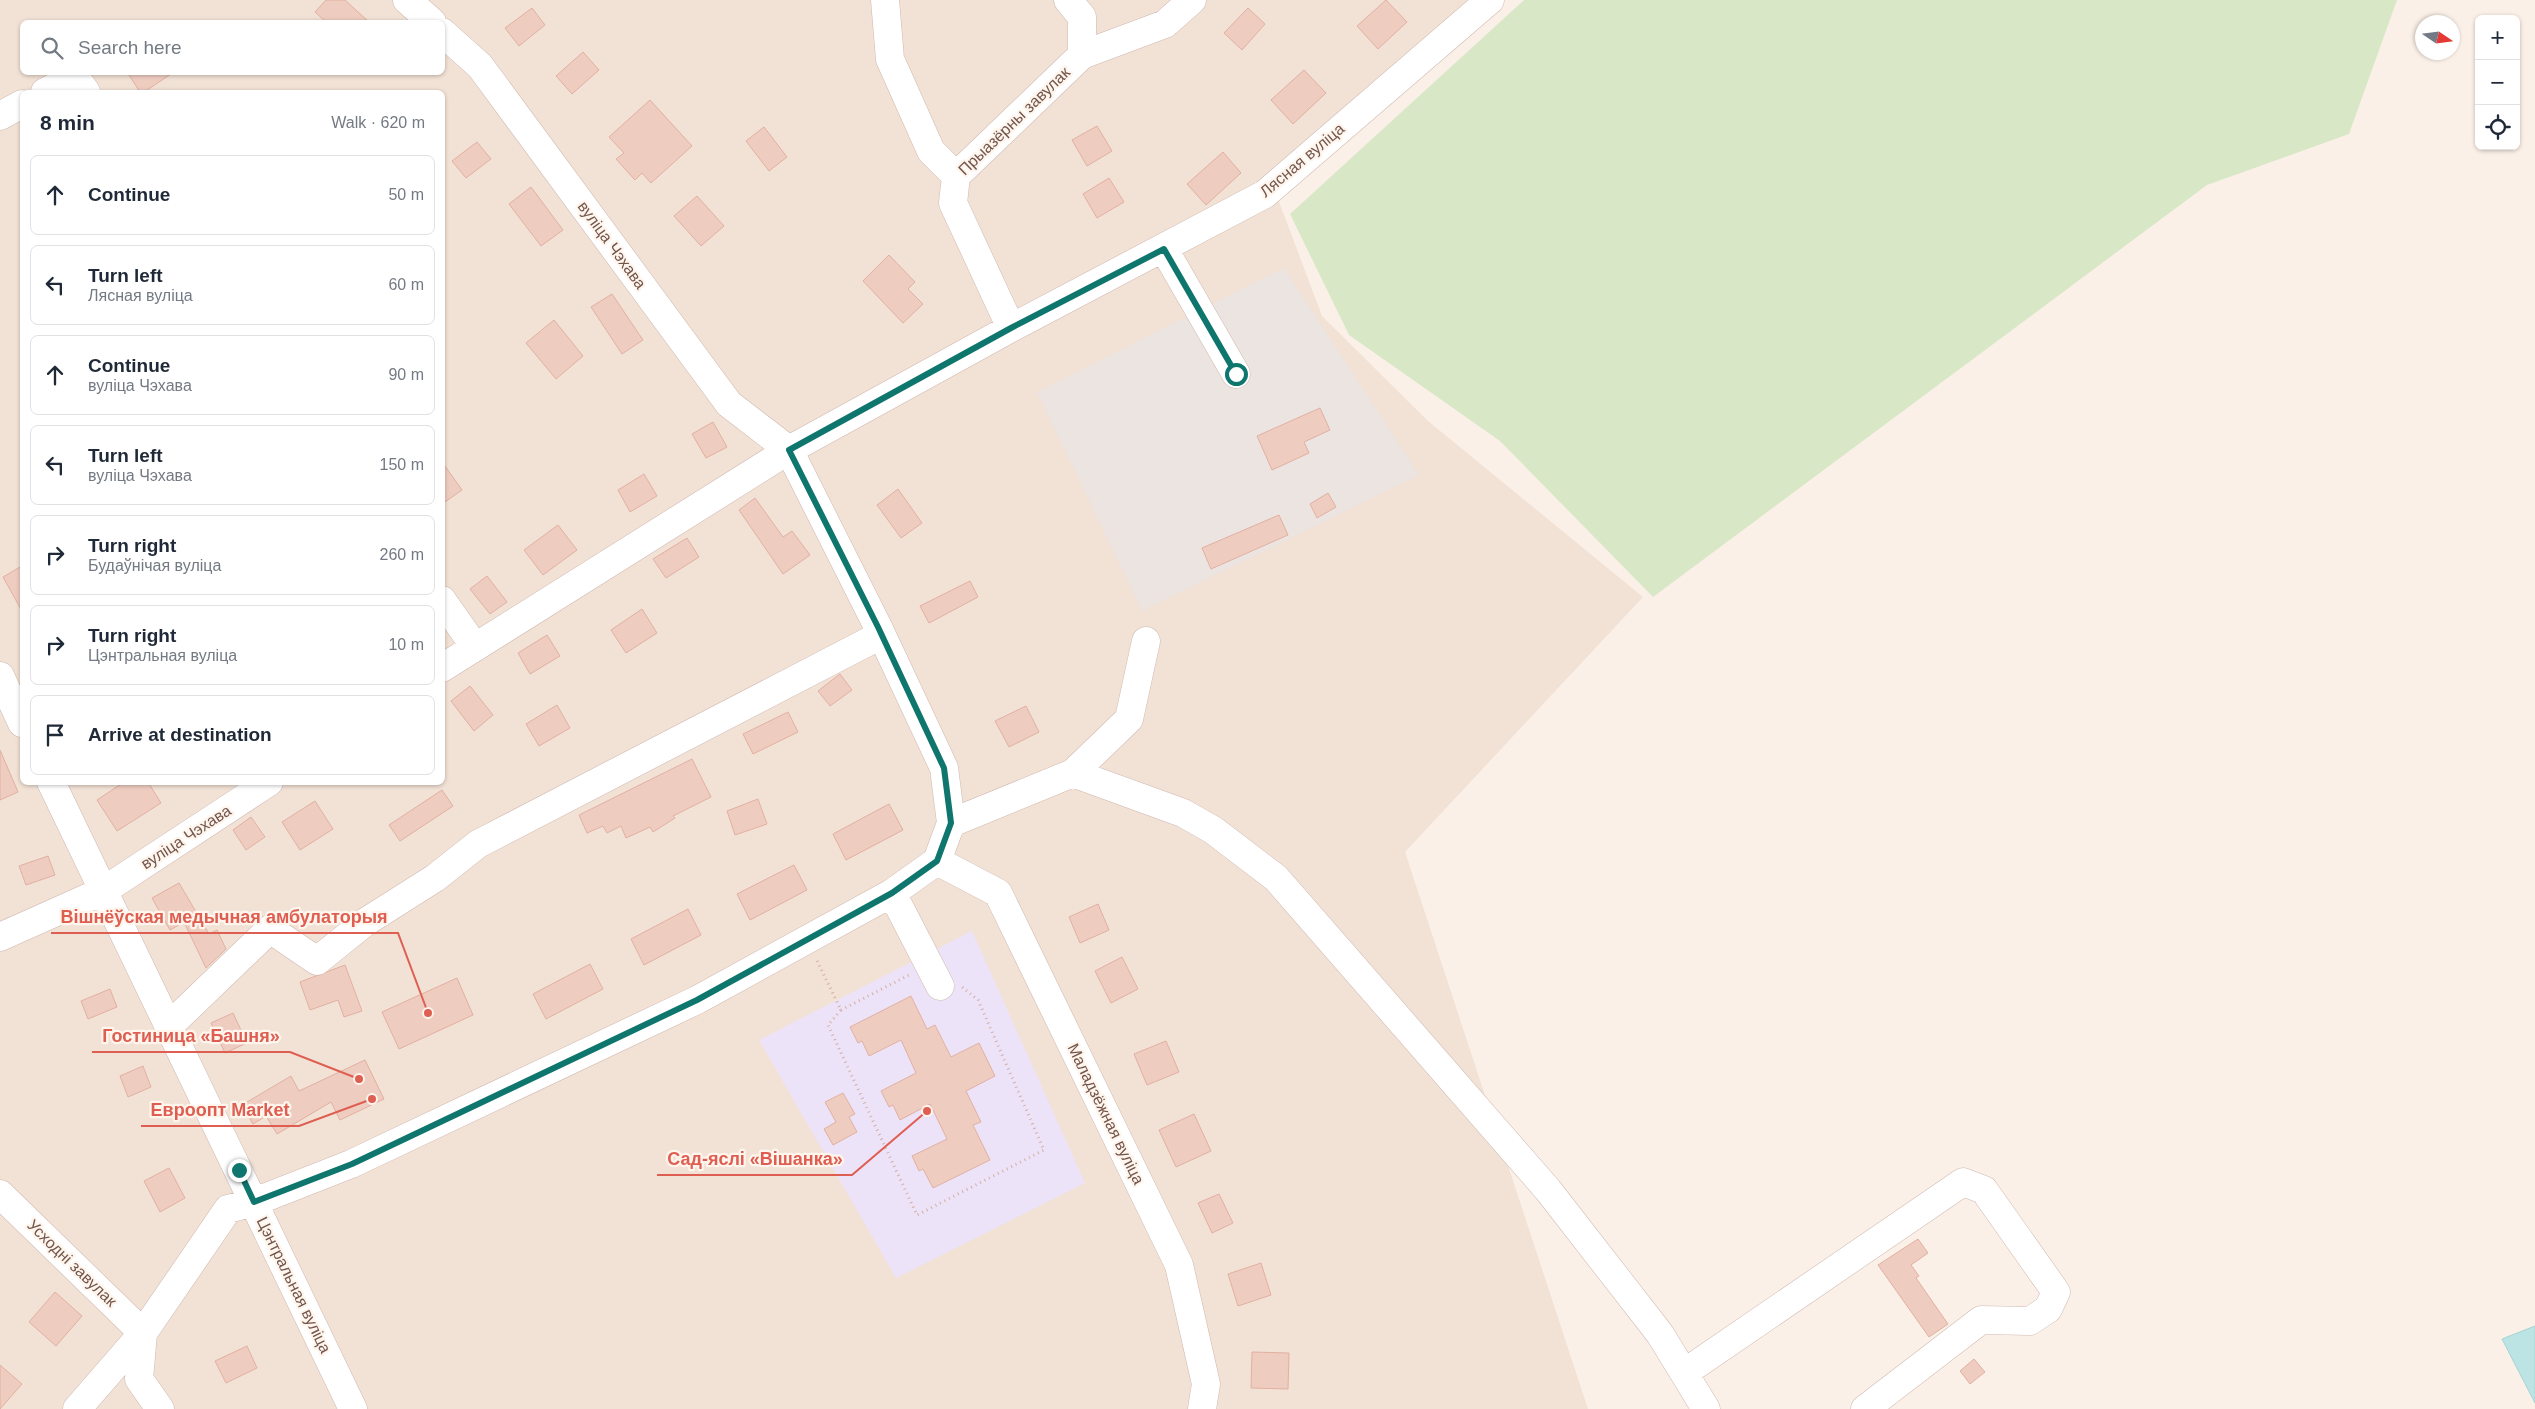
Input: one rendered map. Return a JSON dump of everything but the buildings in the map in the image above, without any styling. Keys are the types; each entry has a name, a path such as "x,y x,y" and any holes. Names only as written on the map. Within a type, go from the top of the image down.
{"street":[{"path":"407,0 430,20"},
{"path":"885,0 890,59 931,151 956,176"},
{"name":"Прыазёрны завулак","path":"1011,328 953,203 956,176 1082,55 1082,17 1068,0"},
{"path":"1082,55 1164,24 1192,0"},
{"name":"Лясная вуліца","path":"1011,328 1164,249 1265,194 1490,0"},
{"name":"вуліца Чэхава","path":"445,35 480,66 729,404 789,450 882,635 944,768 951,823 937,861"},
{"path":"49,90 56,86 81,85 85,90"},
{"path":"0,116 20,105"},
{"path":"1164,249 1236,374"},
{"path":"445,666 789,450 1011,328"},
{"path":"445,604 475,647"},
{"path":"169,1026 270,930 316,960 364,923 435,878 478,844 882,635"},
{"path":"951,823 1073,773 1129,719 1146,641"},
{"path":"0,676 20,719"},
{"path":"1073,773 1183,813 1213,830 1276,878 1548,1190 1660,1334 1706,1409"},
{"name":"Цэнтральная вуліца","path":"52,785 353,1409"},
{"name":"вуліца Чэхава","path":"0,936 103,891 264,785"},
{"path":"77,1409 143,1333 228,1208 254,1202 352,1164 697,1000 892,893 937,861"},
{"name":"Маладзёжная вуліца","path":"937,861 998,892 1179,1266 1206,1384 1202,1409"},
{"path":"892,893 934,975"},
{"path":"1684,1373 1963,1182 1984,1190 2056,1292 2048,1310 2030,1321 1981,1320 1865,1409"},
{"name":"Усходні завулак","path":"0,1194 143,1333"},
{"path":"143,1333 139,1379 160,1409"}],"path":[{"path":"807,940 841,1010"},
{"path":"934,975 962,987 978,1000 1044,1150 917,1215 828,1025 841,1010 934,975"}],"shaded area":[{"path":"0,0 1495,0 1275,191 1322,316 1428,421 1643,597 1405,852 1588,1409 0,1409"},
{"path":"1284,268 1419,475 1142,611 1037,392"},
{"path":"972,931 1085,1183 896,1278 759,1040"}],"green space":[{"path":"1524,0 2397,0 2349,134 2207,185 1653,597 1500,441 1349,335 1290,214"}],"water":[{"path":"2535,1326 2535,1403 2502,1339"}],"place":[{"name":"Вішнёўская медычная амбулаторыя","path":"428,1013"},
{"name":"Гостиница «Башня»","path":"359,1079"},
{"name":"Евроопт Market","path":"372,1099"},
{"name":"Сад-яслі «Вішанка»","path":"927,1111"}],"route":[{"path":"239,1170 254,1202 352,1164 697,1000 892,893 937,861 951,823 944,768 878,627 789,450 1011,328 1164,249 1236,374"}]}
